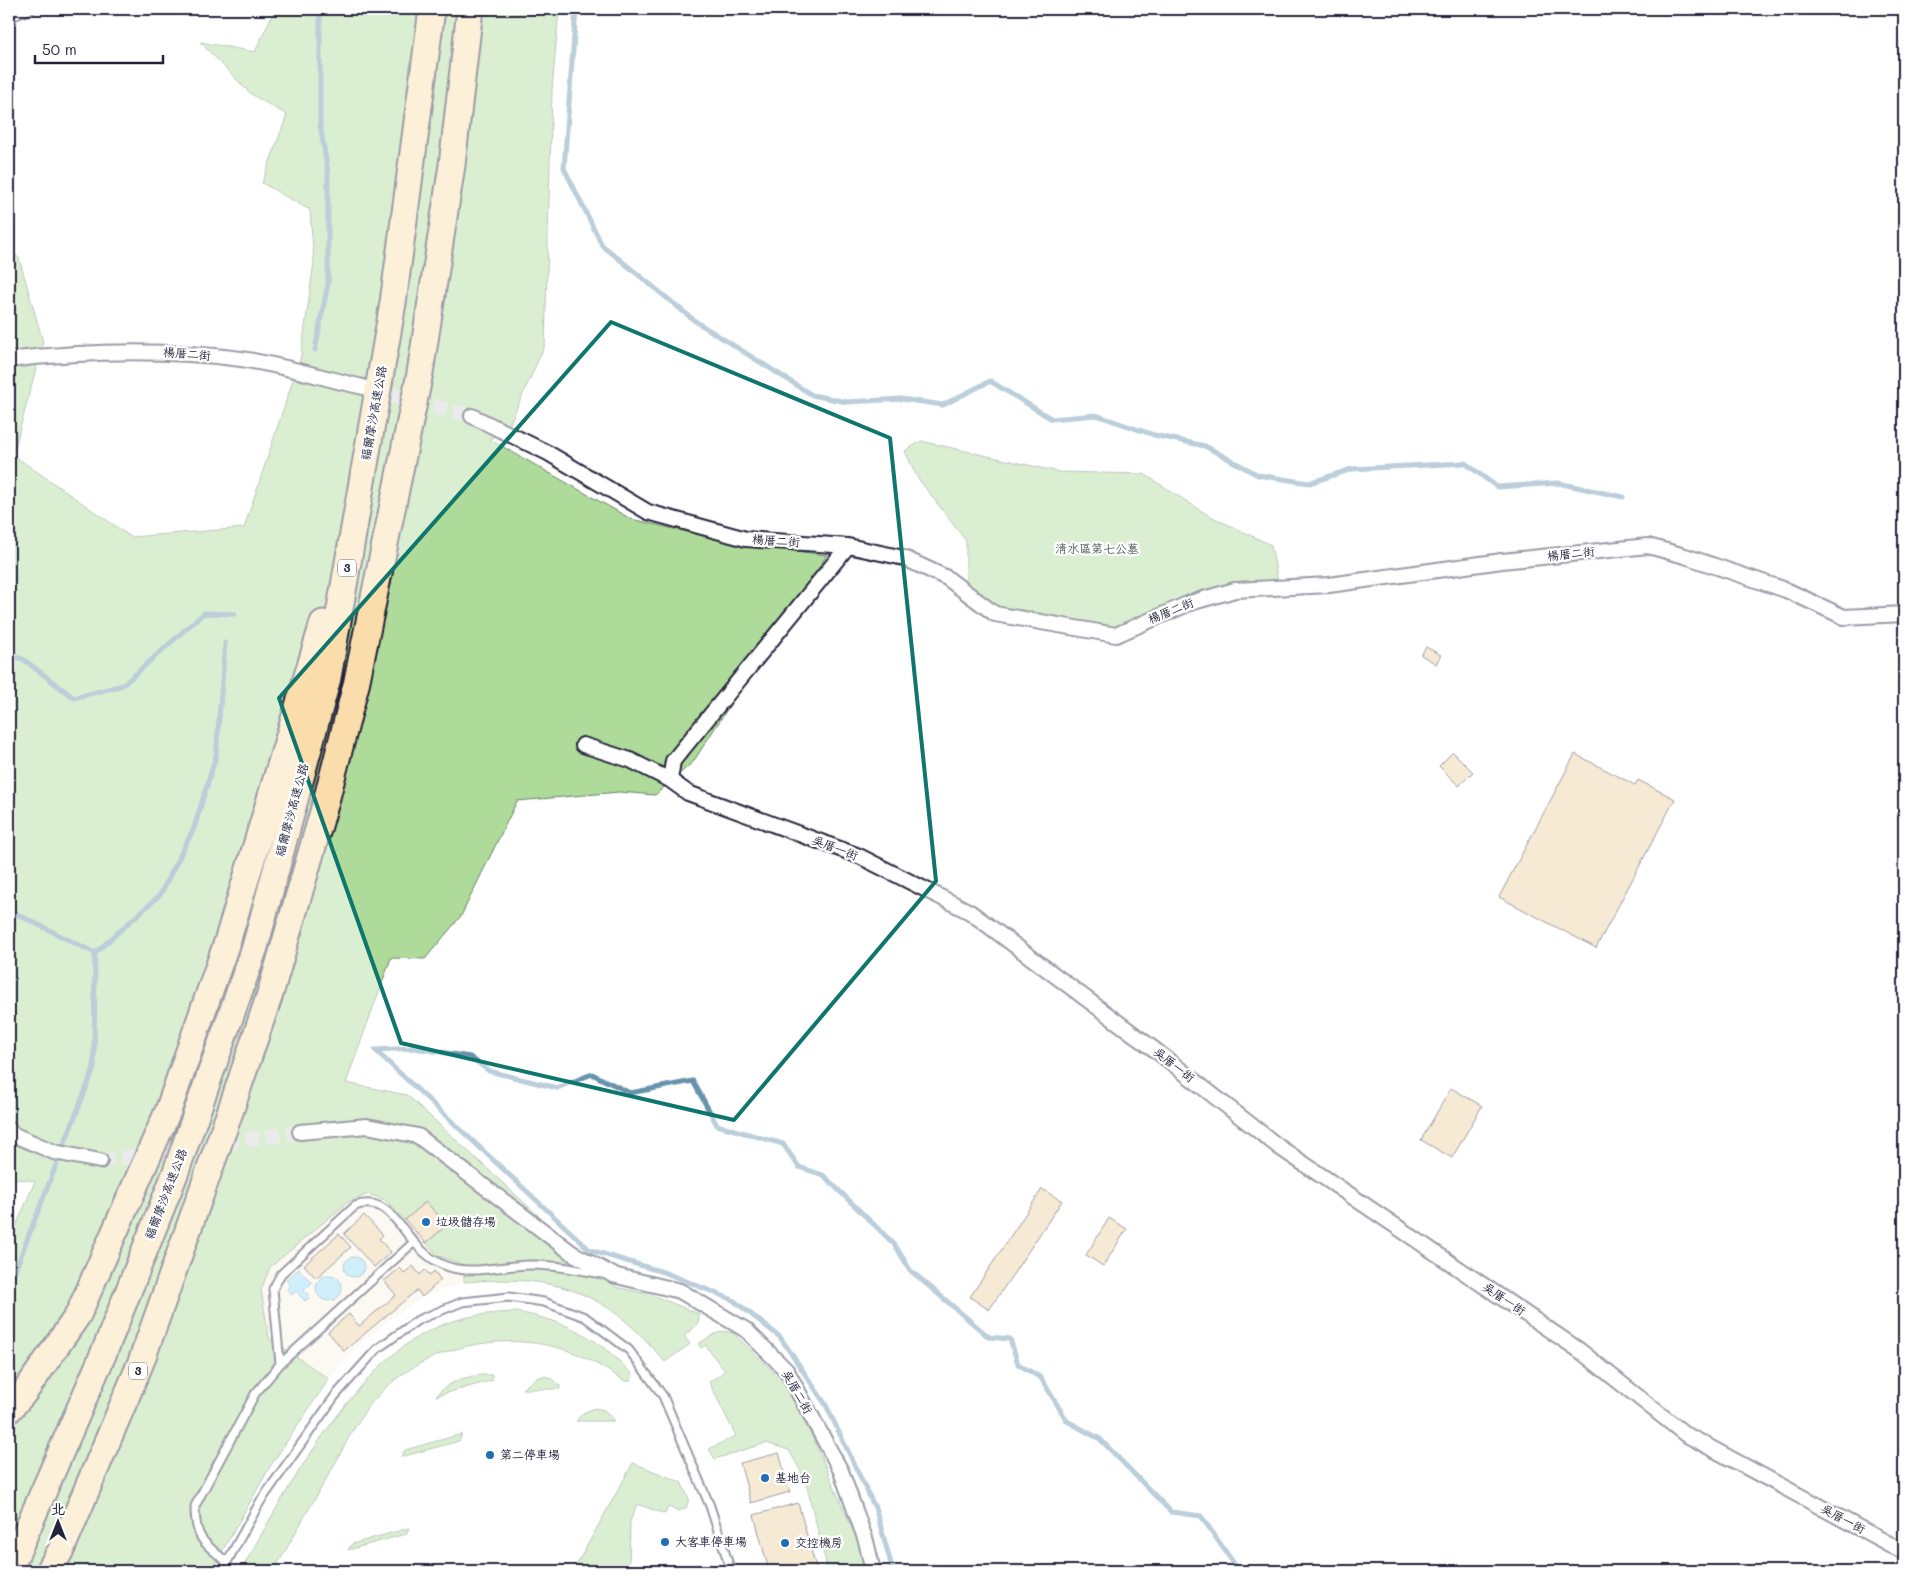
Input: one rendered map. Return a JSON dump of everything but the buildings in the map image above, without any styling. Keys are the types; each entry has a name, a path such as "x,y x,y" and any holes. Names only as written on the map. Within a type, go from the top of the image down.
{"highway":[{"name":"福爾摩沙高速公路","path":"9,1571 105,1350 175,1174 255,947 328,678 393,303 432,9"},
{"name":"3","path":"49,1571 62,1548 141,1362 270,994 325,805 356,685 420,373 452,165 470,9"},
{"path":"9,1410 24,1393 78,1315 168,1111 220,961 321,633 393,303"}],"street":[{"name":"楊厝二街","path":"9,360 46,356 156,351 242,359 363,388"},
{"name":"楊厝二街","path":"472,416 548,453 648,512 746,539 848,546 904,558 947,578 995,614 1116,635 1190,603 1235,590 1330,584 1502,561 1648,546 1686,556 1786,590 1844,617 1904,614"},
{"path":"670,780 673,761 848,546"},
{"name":"吳厝一街","path":"582,745 630,760 670,780 688,793 859,856 970,912 1159,1053 1279,1147 1578,1350 1685,1434 1904,1552"},
{"name":"吳厝二街","path":"300,1132 366,1126 418,1136 572,1253 613,1275 680,1292 746,1330 787,1371 841,1471 866,1541 874,1571"},
{"path":"9,1129 12,1134 54,1152 100,1161"}],"lane":[{"path":"9,18 30,9"},
{"path":"280,1364 273,1289 281,1274 355,1206 368,1202 381,1206 427,1258 454,1270 488,1270 529,1265 613,1275"},
{"path":"226,1562 203,1542 195,1526 195,1506 255,1394 280,1364 414,1242"},
{"path":"222,1571 260,1502 335,1396 377,1349 418,1320 462,1302 509,1297 544,1302 585,1317 629,1350 663,1396 710,1506 731,1571"}],"highlighted area":[{"path":"611,322 890,438 936,881 734,1120 401,1043 279,698"}],"shaded area":[{"path":"368,1194 385,1200 405,1219 426,1202 447,1225 427,1243 439,1256 464,1265 464,1282 422,1297 381,1326 349,1355 329,1379 269,1338 261,1290 270,1267 348,1202"}],"green space":[{"path":"275,9 559,9 552,90 545,345 506,432 489,439 631,519 739,544 827,555 693,762 655,795 619,792 517,801 461,916 425,959 391,958 346,1083 407,1095 616,1287 652,1295 699,1314 699,1318 695,1327 684,1336 690,1344 665,1362 622,1318 600,1303 577,1292 552,1285 526,1281 464,1282 464,1265 439,1256 426,1243 446,1225 426,1202 405,1220 385,1200 368,1194 348,1202 270,1267 261,1290 269,1338 329,1379 271,1465 211,1571 9,1571 9,1243 35,1181 9,1178 9,251 19,258 43,342 13,455 131,537 244,528 301,356 314,262 310,210 262,183 287,115 251,94 200,42 255,52"},
{"name":"清水區第七公墓","path":"921,441 1059,472 1144,474 1208,515 1271,545 1278,582 1202,590 1109,630 1002,609 966,585 966,541 917,477 905,451"},
{"path":"516,1312 551,1320 594,1341 607,1350 633,1375 631,1381 625,1381 599,1365 572,1352 545,1345 516,1342 488,1343 460,1348 433,1357 408,1371 385,1388 366,1410 352,1431 274,1571 241,1571 276,1509 320,1439 371,1376 398,1351 425,1333 447,1323 492,1313"},
{"path":"724,1331 733,1333 781,1379 813,1438 861,1549 865,1571 828,1571 805,1479 789,1450 766,1443 715,1459 709,1449 736,1436 709,1382 725,1371 705,1345 701,1348 698,1344"},
{"path":"481,1375 492,1375 493,1380 436,1396 456,1381"},
{"path":"544,1376 553,1379 560,1386 560,1389 522,1389 536,1378"},
{"path":"595,1408 604,1410 614,1421 576,1421 583,1413"},
{"path":"462,1434 459,1441 401,1457 405,1450"},
{"path":"633,1463 681,1482 689,1499 686,1508 679,1511 668,1507 665,1514 637,1504 630,1522 629,1571 573,1571"},
{"path":"409,1528 406,1534 348,1550 352,1544"}],"water":[{"path":"354,1257 361,1260 364,1267 361,1274 354,1277 347,1274 344,1267 347,1260"},
{"path":"299,1269 312,1283 304,1290 310,1297 305,1301 296,1291 292,1295 287,1289 290,1285 286,1280"},
{"path":"329,1275 338,1279 342,1288 338,1297 329,1301 320,1297 316,1288 320,1279"}],"waterway":[{"path":"315,350 328,283 328,173 320,124 320,9"},
{"path":"576,9 564,168 602,245 695,321 812,395 847,402 901,399 943,405 990,381 1052,419 1096,415 1154,435 1205,446 1258,475 1309,483 1352,469 1465,463 1497,487 1558,483 1623,497"},
{"path":"9,655 23,659 74,698 123,685 204,613 235,614"},
{"path":"9,1286 94,1068 95,953 160,895 194,828 216,756 225,643"},
{"path":"9,910 95,953"},
{"path":"375,1050 415,1048 470,1057 489,1071 557,1088 592,1074 630,1093 693,1081 717,1125 783,1144 799,1167 823,1175 895,1245 910,1270 989,1337 1010,1339 1018,1364 1041,1378 1067,1421 1100,1439 1171,1512 1201,1516 1239,1571"},
{"path":"375,1050 590,1250 666,1273 733,1300 780,1337 826,1405 876,1510 893,1571"}],"tunnel":[{"path":"372,390 472,416"},
{"path":"100,1161 300,1132"}],"place":[{"name":"垃圾儲存場","path":"426,1222"},
{"name":"第二停車場","path":"490,1455"},
{"name":"基地台","path":"765,1478"},
{"name":"大客車停車場","path":"665,1542"},
{"name":"交控機房","path":"785,1543"}]}
